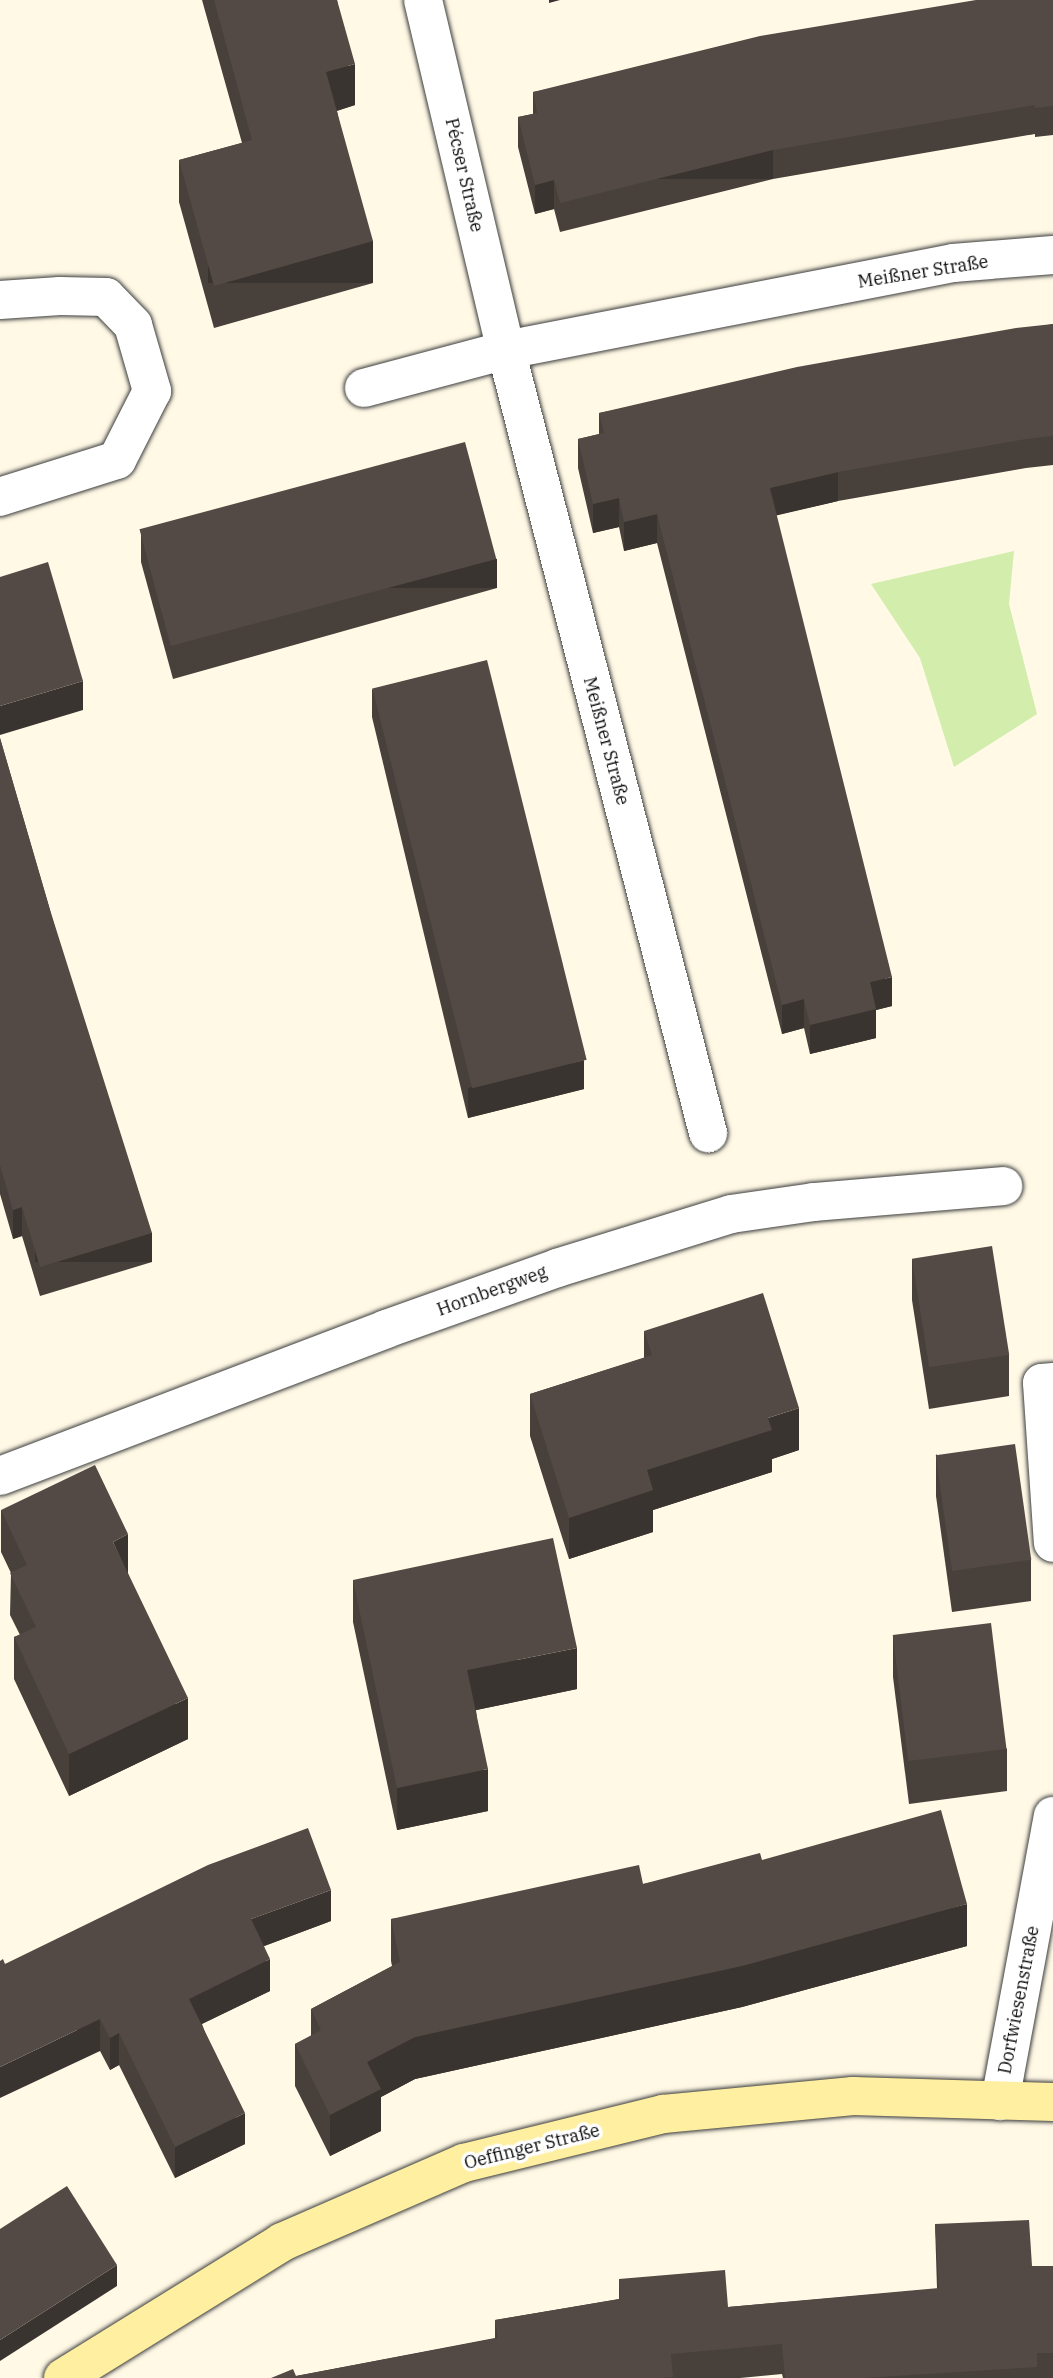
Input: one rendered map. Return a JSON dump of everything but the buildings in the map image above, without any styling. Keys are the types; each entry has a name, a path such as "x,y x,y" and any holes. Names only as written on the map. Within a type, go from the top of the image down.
{"street":[{"name":"Pécser Straße","path":"423,0 506,349"},
{"name":"Meißner Straße","path":"364,388 506,349 953,263 1053,255"},
{"path":"0,300 60,296 106,297 133,325 152,391 117,460 0,497"},
{"name":"Meißner Straße","path":"506,349 708,1133"},
{"name":"Hornbergweg","path":"0,1476 399,1324 557,1268 731,1214 814,1202 1003,1186"},
{"path":"1053,1382 1042,1383 1053,1543"},
{"name":"Dorfwiesenstraße","path":"1000,2101 1053,1816"},
{"name":"Oeffinger Straße","path":"63,2378 282,2242 464,2163 663,2114 853,2096 1053,2102"}],"green space":[{"path":"1014,551 1009,604 1037,714 954,767 920,658 871,584"}]}
